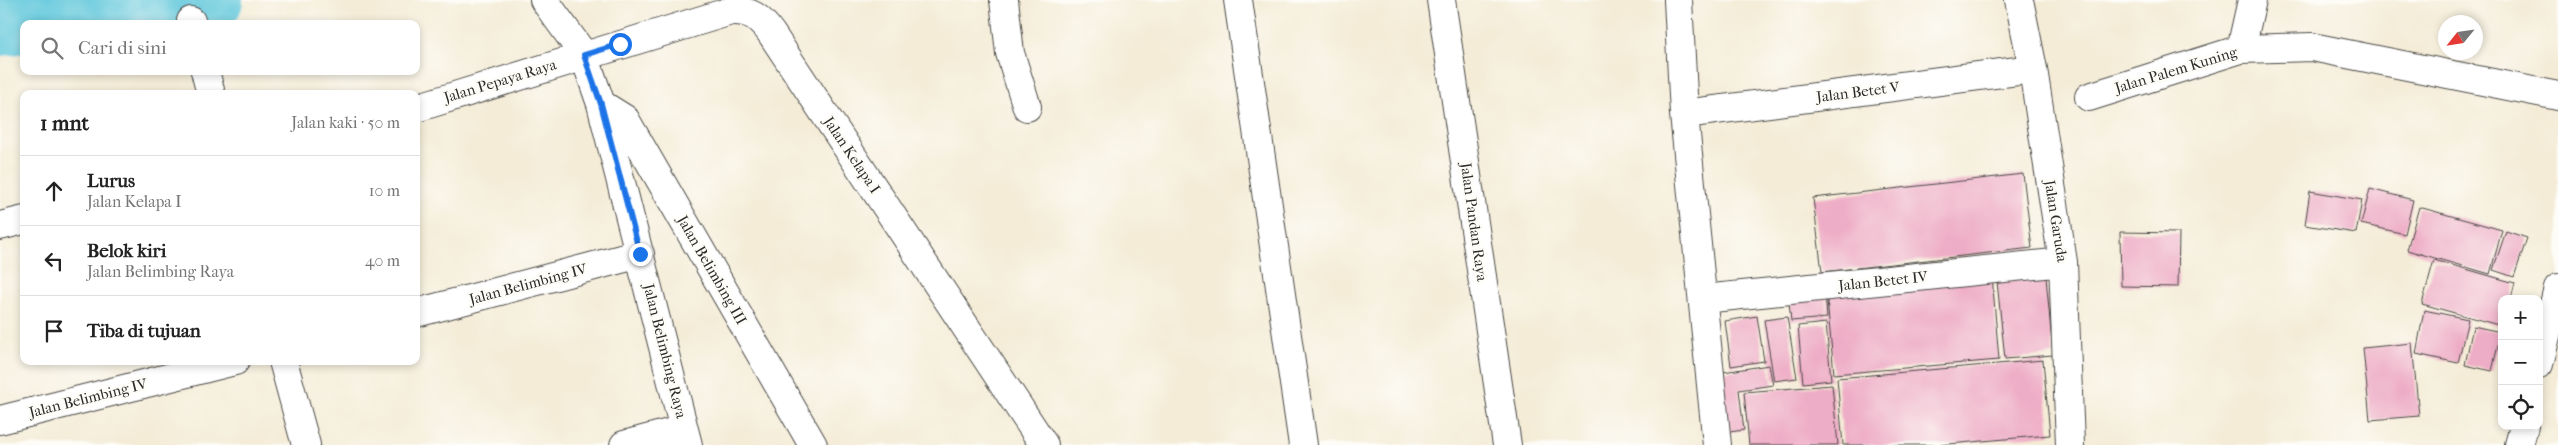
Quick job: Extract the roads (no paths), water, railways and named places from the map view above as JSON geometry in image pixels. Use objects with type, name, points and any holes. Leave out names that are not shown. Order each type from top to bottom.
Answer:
[{"type":"street","name":"Jalan Belimbing Raya","points":[[544,0],[584,55],[601,104],[686,437]]},
{"type":"street","points":[[1004,0],[1010,53],[1027,107]]},
{"type":"street","points":[[1238,0],[1304,445]]},
{"type":"street","name":"Jalan Pandan Raya","points":[[1441,0],[1507,445]]},
{"type":"street","points":[[1678,0],[1684,114],[1717,445]]},
{"type":"street","name":"Jalan Garuda","points":[[2019,0],[2033,69],[2063,262],[2070,445]]},
{"type":"street","points":[[2241,49],[2252,0]]},
{"type":"street","name":"Jalan Kelapa I","points":[[584,55],[731,11],[743,10],[754,14],[763,22],[1044,445]]},
{"type":"street","name":"Jalan Palem Kuning","points":[[2090,98],[2241,49],[2312,47],[2558,96]]},
{"type":"street","name":"Jalan Pepaya Raya","points":[[420,107],[584,55]]},
{"type":"street","name":"Jalan Betet V","points":[[1684,114],[2033,69]]},
{"type":"street","points":[[206,75],[210,90]]},
{"type":"street","name":"Jalan Belimbing III","points":[[601,104],[624,118],[812,445]]},
{"type":"street","points":[[0,226],[20,221]]},
{"type":"street","name":"Jalan Belimbing IV","points":[[420,313],[640,254]]},
{"type":"street","name":"Jalan Betet IV","points":[[1702,299],[2063,262]]},
{"type":"street","points":[[2543,348],[2558,288]]},
{"type":"street","name":"Jalan Belimbing IV","points":[[0,420],[219,365]]},
{"type":"street","points":[[284,365],[306,445]]},
{"type":"street","points":[[2519,445],[2523,430]]},
{"type":"street","points":[[624,445],[686,437]]},
{"type":"waterway","points":[[35,20],[211,0]]},
{"type":"waterway","points":[[0,24],[20,22]]}]
